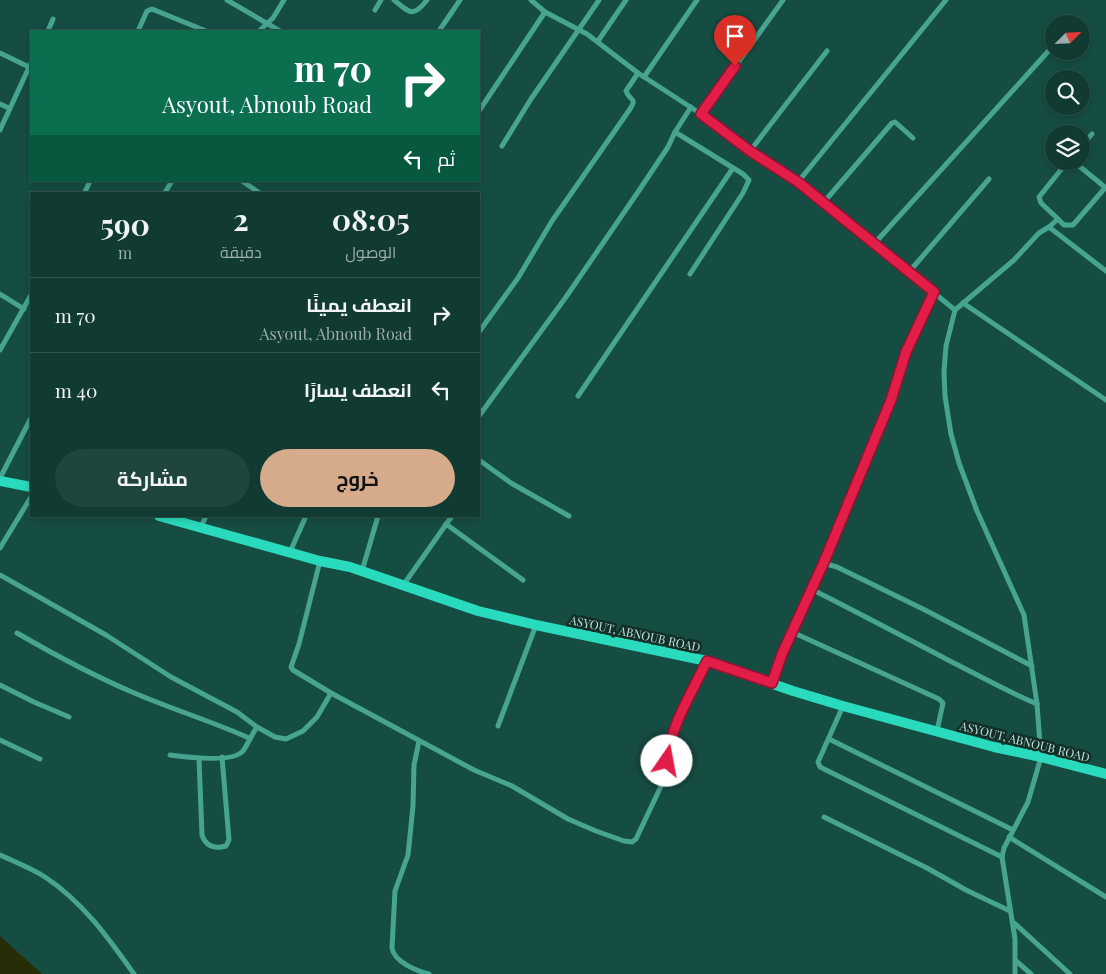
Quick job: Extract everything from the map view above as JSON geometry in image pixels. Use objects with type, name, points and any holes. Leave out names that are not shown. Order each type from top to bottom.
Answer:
[{"type":"street","points":[[227,0],[278,30]]},
{"type":"street","points":[[260,30],[284,0]]},
{"type":"street","points":[[375,10],[382,0]]},
{"type":"street","points":[[394,0],[408,12],[414,13],[427,0]]},
{"type":"street","points":[[440,30],[460,0]]},
{"type":"street","points":[[531,0],[545,12],[569,26],[578,28],[598,41],[638,73],[691,107],[750,151],[798,182],[955,310]]},
{"type":"street","points":[[502,146],[578,28],[599,0]]},
{"type":"street","points":[[598,41],[626,0]]},
{"type":"street","points":[[644,77],[697,0]]},
{"type":"street","points":[[701,114],[783,0]]},
{"type":"street","points":[[798,182],[946,0]]},
{"type":"street","points":[[138,30],[147,11],[152,9],[204,30]]},
{"type":"street","points":[[480,110],[545,12]]},
{"type":"street","points":[[48,30],[53,19]]},
{"type":"street","points":[[750,151],[827,51]]},
{"type":"street","points":[[0,53],[30,65],[0,130]]},
{"type":"street","points":[[874,244],[1045,55]]},
{"type":"street","points":[[480,331],[509,290],[545,232],[634,104],[626,91],[638,73]]},
{"type":"street","points":[[0,104],[9,108]]},
{"type":"street","points":[[480,415],[566,297],[668,147],[691,107]]},
{"type":"street","points":[[824,202],[892,122],[897,123],[913,138]]},
{"type":"street","points":[[675,132],[748,178],[748,183],[690,274]]},
{"type":"street","points":[[578,396],[733,168]]},
{"type":"street","points":[[1061,170],[1039,198],[1041,203],[1064,225],[1073,225],[1106,188],[1084,170]]},
{"type":"street","points":[[909,272],[990,179]]},
{"type":"street","points":[[243,182],[258,192]]},
{"type":"street","points":[[1014,974],[1016,961],[1012,921],[1002,857],[1009,837],[1028,802],[1041,757],[1038,704],[1024,615],[976,511],[959,464],[951,434],[945,396],[944,372],[946,346],[955,310],[1014,260],[1039,233],[1058,219]]},
{"type":"street","points":[[1049,227],[1106,271]]},
{"type":"street","points":[[772,683],[891,400],[906,352],[934,292]]},
{"type":"street","points":[[0,294],[24,309]]},
{"type":"street","points":[[0,350],[30,297]]},
{"type":"street","points":[[963,303],[1106,400]]},
{"type":"street","points":[[30,420],[0,479],[30,487]]},
{"type":"street","points":[[480,461],[511,483],[569,516]]},
{"type":"street","points":[[0,548],[30,499]]},
{"type":"street","name":"ASYOUT, ABNOUB ROAD","points":[[163,517],[404,584],[478,611],[707,661],[843,706],[1106,774]]},
{"type":"street","points":[[201,527],[206,517]]},
{"type":"street","points":[[289,552],[306,517]]},
{"type":"street","points":[[362,572],[378,517]]},
{"type":"street","points":[[404,584],[451,517]]},
{"type":"street","points":[[446,524],[523,580]]},
{"type":"street","points":[[320,561],[299,644],[291,667],[293,670],[331,693],[481,773],[512,786],[568,819],[596,831],[632,842],[640,835],[663,782],[667,752],[676,726],[707,661]]},
{"type":"street","points":[[824,562],[925,610],[1032,666]]},
{"type":"street","points":[[0,575],[106,635],[170,676],[237,712],[257,727],[281,739],[286,740],[303,731],[316,717],[331,693]]},
{"type":"street","points":[[811,589],[1013,694],[1038,704]]},
{"type":"street","points":[[498,726],[536,625]]},
{"type":"street","points":[[792,632],[939,699],[943,703],[938,732]]},
{"type":"street","points":[[17,633],[58,657],[117,685],[249,738]]},
{"type":"street","points":[[0,685],[69,717]]},
{"type":"street","points":[[843,706],[818,762],[820,767],[1002,857]]},
{"type":"street","points":[[170,755],[199,759],[239,754],[257,727]]},
{"type":"street","points":[[829,739],[1013,830]]},
{"type":"street","points":[[0,740],[40,759]]},
{"type":"street","points":[[419,740],[414,765],[413,806],[408,855],[395,891],[392,948],[393,953],[398,959],[429,974]]},
{"type":"street","points":[[199,759],[203,839],[210,846],[222,848],[226,846],[229,840],[222,757]]},
{"type":"street","points":[[824,817],[1010,911]]},
{"type":"street","points":[[1009,837],[1106,897]]},
{"type":"street","points":[[0,855],[34,870],[64,892],[88,914],[107,936],[134,974]]},
{"type":"street","points":[[1012,921],[1070,974]]},
{"type":"street","points":[[1016,961],[1031,974]]},
{"type":"shaded area","points":[[0,936],[42,974],[0,974]]},
{"type":"route","points":[[667,761],[667,752],[676,726],[707,661],[772,683],[800,611],[824,562],[891,400],[906,352],[934,292],[798,182],[750,151],[701,114],[735,66]]}]
